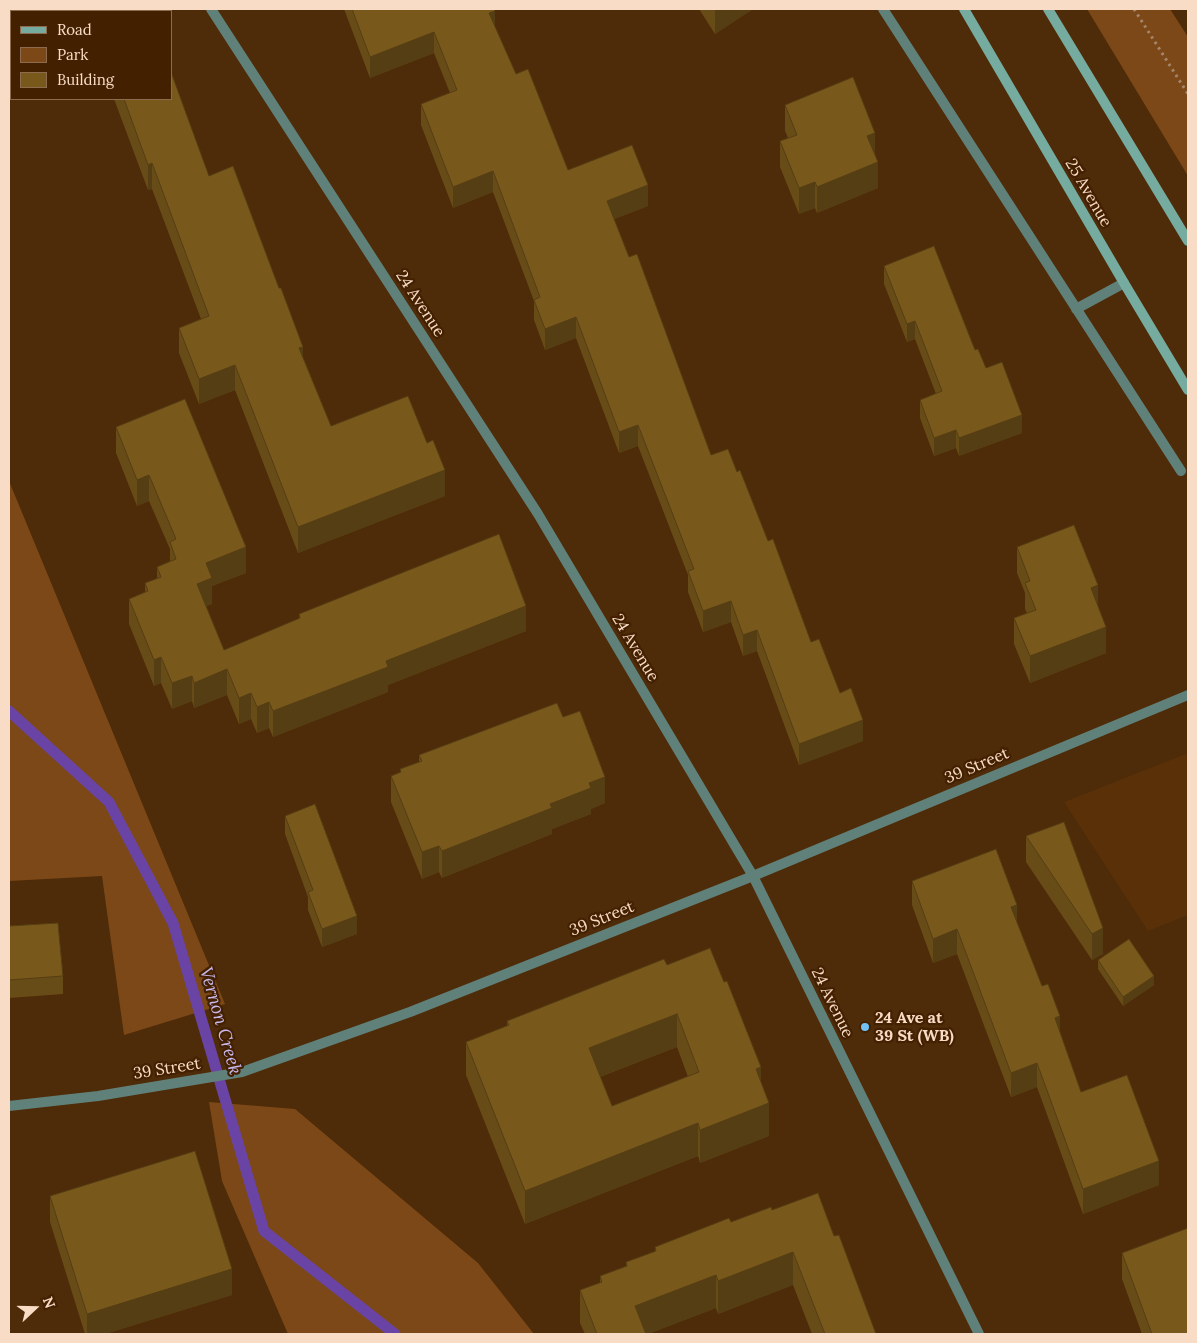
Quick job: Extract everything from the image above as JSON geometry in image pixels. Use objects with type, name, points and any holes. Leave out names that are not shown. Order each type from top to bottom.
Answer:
[{"type":"main road","name":"25 Avenue","points":[[964,9],[1188,390]]},
{"type":"main road","points":[[1048,9],[1188,241]]},
{"type":"street","name":"24 Avenue","points":[[211,9],[538,514],[753,876],[979,1334]]},
{"type":"street","points":[[883,9],[1181,471]]},
{"type":"street","points":[[1076,309],[1124,283]]},
{"type":"street","name":"39 Street","points":[[9,1106],[98,1096],[242,1072],[410,1012],[753,876],[1188,695]]},
{"type":"path","points":[[1134,9],[1188,94]]},
{"type":"shaded area","points":[[1188,753],[1188,915],[1148,931],[1064,802]]},
{"type":"green space","points":[[1087,9],[1170,9],[1188,37],[1188,176]]},
{"type":"green space","points":[[9,481],[225,1004],[124,1035],[102,876],[9,881]]},
{"type":"green space","points":[[209,1102],[295,1109],[478,1263],[534,1334],[288,1334],[222,1181]]},
{"type":"building","points":[[9,9],[126,10],[10,10],[10,16]]},
{"type":"building","points":[[352,9],[494,9],[495,11],[489,13],[516,74],[528,69],[568,170],[632,145],[648,185],[607,201],[629,257],[637,254],[711,455],[728,449],[737,472],[740,470],[768,541],[773,539],[811,642],[819,639],[840,693],[851,688],[863,720],[799,744],[757,630],[743,635],[731,601],[703,611],[688,571],[694,569],[638,425],[619,432],[576,317],[545,329],[534,300],[540,297],[493,171],[453,187],[421,104],[457,90],[434,32],[370,57]]},
{"type":"building","points":[[172,75],[209,176],[233,166],[303,347],[299,348],[331,426],[408,396],[427,443],[433,440],[445,470],[298,527],[235,365],[199,379],[179,328],[209,316],[152,163],[148,165],[124,100],[172,100]]},
{"type":"building","points":[[853,77],[875,133],[867,136],[878,162],[817,187],[815,182],[799,188],[780,141],[797,135],[785,105]]},
{"type":"building","points":[[934,246],[975,350],[978,349],[986,368],[1002,362],[1022,415],[959,438],[956,430],[934,438],[920,400],[942,391],[915,321],[907,324],[884,266]]},
{"type":"building","points":[[185,399],[246,547],[206,563],[212,578],[197,584],[224,650],[300,618],[299,614],[499,534],[526,606],[386,661],[388,667],[273,711],[269,702],[257,707],[251,693],[239,698],[227,669],[194,683],[192,676],[172,683],[161,657],[154,660],[129,599],[148,591],[145,583],[161,577],[157,567],[176,559],[170,542],[176,539],[149,475],[137,480],[116,427]]},
{"type":"building","points":[[1074,525],[1098,585],[1091,588],[1106,627],[1030,656],[1014,618],[1036,610],[1025,583],[1030,581],[1017,547]]},
{"type":"building","points":[[557,703],[563,717],[580,711],[605,777],[589,783],[591,788],[550,804],[552,808],[442,851],[439,846],[422,852],[391,776],[401,772],[400,769],[422,761],[419,755]]},
{"type":"building","points":[[315,804],[357,916],[322,929],[308,892],[313,890],[285,816]]},
{"type":"building","points":[[1064,822],[1103,928],[1092,934],[1026,836]]},
{"type":"building","points":[[996,849],[1017,905],[1011,907],[1042,986],[1048,984],[1060,1016],[1055,1018],[1081,1092],[1127,1075],[1159,1161],[1083,1189],[1037,1063],[1011,1073],[957,929],[933,939],[912,881]]},
{"type":"building","points":[[58,923],[63,976],[9,980],[9,926]]},
{"type":"building","points":[[1129,939],[1154,976],[1123,997],[1098,960]]},
{"type":"building","points":[[710,948],[724,982],[727,981],[761,1067],[756,1069],[769,1103],[700,1130],[698,1123],[525,1191],[466,1042],[509,1025],[507,1021],[664,959],[667,965]],"holes":[[[677,1014],[699,1072],[612,1106],[589,1048]]]},
{"type":"building","points":[[195,1151],[232,1269],[87,1314],[50,1196]]},
{"type":"building","points":[[818,1193],[834,1236],[839,1235],[876,1334],[825,1334],[793,1252],[718,1281],[716,1275],[635,1306],[646,1334],[597,1334],[580,1290],[602,1282],[600,1276],[627,1266],[626,1262],[656,1251],[655,1247],[729,1218],[731,1222],[771,1207],[772,1210]]},
{"type":"building","points":[[1188,1228],[1188,1334],[1152,1334],[1122,1253]]},
{"type":"waterway","name":"Vernon Creek","points":[[9,711],[109,802],[173,923],[264,1231],[395,1334]]},
{"type":"place","name":"24 Ave at 39 St (WB)","points":[[865,1027]]}]
